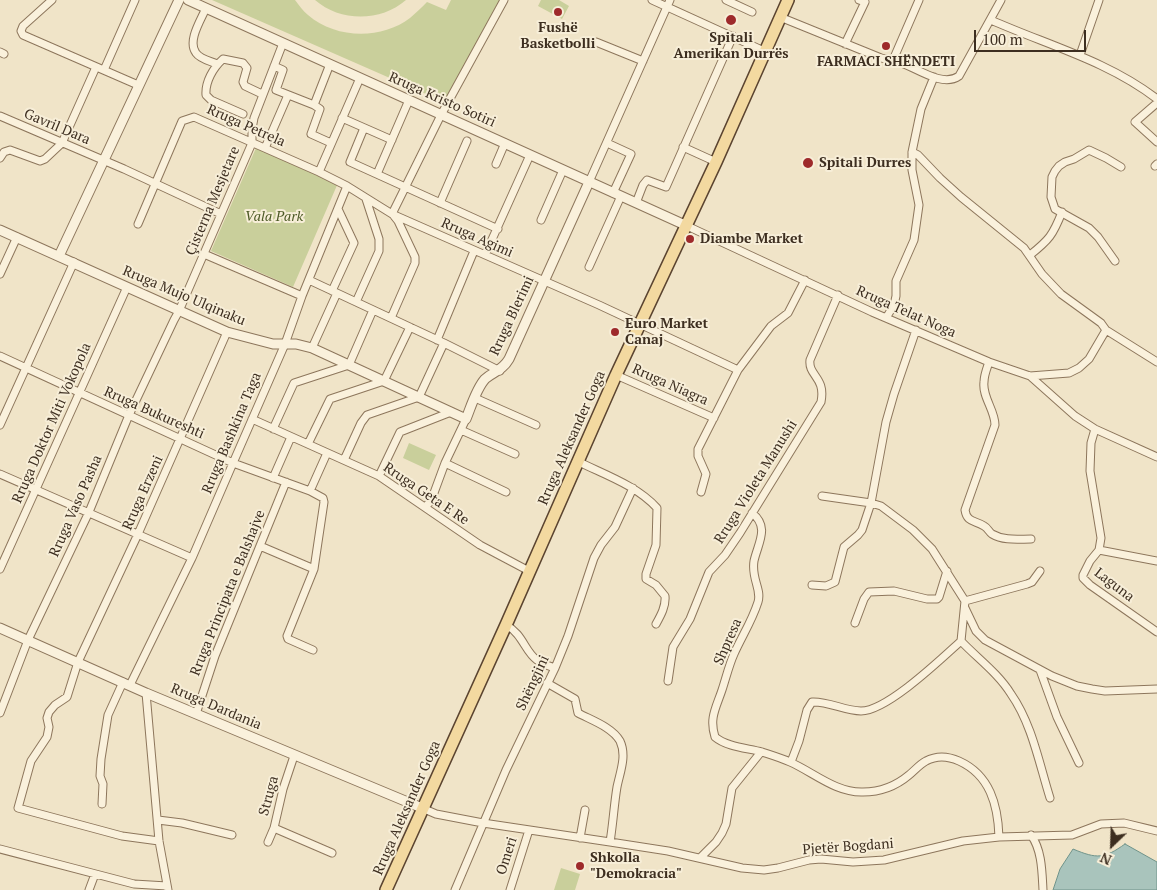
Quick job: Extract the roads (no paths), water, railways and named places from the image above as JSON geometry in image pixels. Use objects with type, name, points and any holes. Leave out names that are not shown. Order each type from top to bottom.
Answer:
[{"type":"main road","name":"Rruga Aleksander Goga","points":[[386,890],[506,625],[577,461],[685,225],[716,162],[788,0]]},
{"type":"street","points":[[52,0],[23,26],[21,33],[23,35],[138,85]]},
{"type":"street","points":[[104,70],[135,0]]},
{"type":"street","points":[[59,256],[179,0]]},
{"type":"street","name":"Rruga Kristo Sotiri","points":[[188,0],[685,225]]},
{"type":"street","points":[[391,318],[415,263],[415,257],[398,221],[392,214],[441,114],[504,0]]},
{"type":"street","points":[[652,0],[669,4],[764,51]]},
{"type":"street","points":[[726,0],[752,12]]},
{"type":"street","points":[[846,44],[865,2],[859,0]]},
{"type":"street","points":[[893,60],[919,0]]},
{"type":"street","points":[[780,17],[881,58],[893,60],[934,77],[954,80],[959,76],[1001,0]]},
{"type":"street","points":[[1080,55],[1099,0]]},
{"type":"street","points":[[589,182],[669,4]]},
{"type":"street","points":[[206,8],[192,43],[195,52],[200,57],[217,64]]},
{"type":"street","points":[[991,20],[1080,55],[1138,85],[1157,99]]},
{"type":"street","points":[[636,203],[647,180],[666,187],[733,36]]},
{"type":"street","points":[[592,42],[643,62]]},
{"type":"street","name":"Çisterna Mesjetare","points":[[180,311],[252,143],[252,130],[262,94],[283,43]]},
{"type":"street","points":[[243,114],[211,100],[206,95],[205,87],[217,64],[223,60],[243,62],[247,68],[244,78],[245,86],[262,94]]},
{"type":"street","points":[[314,105],[330,64]]},
{"type":"street","points":[[274,66],[283,70],[276,90],[320,109],[311,134],[331,143]]},
{"type":"street","points":[[0,158],[4,152],[10,150],[40,161],[45,159],[62,143],[96,67]]},
{"type":"street","points":[[886,318],[894,305],[896,281],[914,240],[919,205],[912,170],[912,152],[921,109],[934,77]]},
{"type":"street","points":[[319,172],[360,78]]},
{"type":"street","points":[[265,148],[288,95]]},
{"type":"street","points":[[377,174],[409,100]]},
{"type":"street","points":[[1157,104],[1135,122],[1157,142]]},
{"type":"street","name":"Gavril Dara","points":[[0,116],[104,160],[220,214]]},
{"type":"street","name":"Rruga Petrela","points":[[138,224],[182,121],[189,118],[194,117],[319,172]]},
{"type":"street","points":[[342,118],[392,140]]},
{"type":"street","points":[[364,128],[350,162],[498,229]]},
{"type":"street","points":[[440,203],[467,141]]},
{"type":"street","points":[[589,267],[631,154],[607,143]]},
{"type":"street","points":[[496,164],[505,144]]},
{"type":"street","points":[[683,148],[716,162]]},
{"type":"street","points":[[1115,261],[1089,228],[1055,209],[1051,197],[1052,177],[1059,166],[1089,150],[1121,167]]},
{"type":"street","points":[[912,152],[918,154],[940,178],[1024,248],[1042,274],[1061,294],[1101,323],[1106,330],[1157,362]]},
{"type":"street","points":[[485,256],[530,155]]},
{"type":"street","points":[[541,220],[563,170]]},
{"type":"street","name":"Rruga Agimi","points":[[319,172],[392,214],[599,305],[738,370]]},
{"type":"street","name":"Rruga Blerimi","points":[[425,507],[430,501],[445,463],[482,383],[500,371],[510,360],[589,182]]},
{"type":"street","name":"Rruga Bashkina Taga","points":[[102,804],[101,759],[110,707],[126,684],[192,558],[285,344],[346,186]]},
{"type":"street","points":[[356,302],[379,251],[379,239],[366,199]]},
{"type":"street","points":[[312,348],[354,243],[338,209]]},
{"type":"street","points":[[1030,255],[1049,239],[1062,212]]},
{"type":"street","name":"Rruga Telat Noga","points":[[685,225],[886,318],[990,362],[1030,376],[1062,374],[1079,368],[1089,359],[1106,330]]},
{"type":"street","name":"Rruga Mujo Ulqinaku","points":[[0,230],[228,332],[273,344],[296,344],[312,348],[466,419]]},
{"type":"street","points":[[0,274],[17,237]]},
{"type":"street","points":[[344,460],[366,415],[419,397],[474,251]]},
{"type":"street","points":[[204,254],[302,296]]},
{"type":"street","points":[[0,425],[74,262]]},
{"type":"street","points":[[309,280],[441,341],[500,371]]},
{"type":"street","points":[[701,492],[706,474],[698,456],[698,449],[738,370],[771,326],[788,313],[805,280]]},
{"type":"street","name":"Rruga Doktor Miti Vokopola","points":[[0,569],[126,288]]},
{"type":"street","name":"Rruga Violeta Manushi","points":[[668,681],[673,647],[690,620],[709,572],[725,555],[821,402],[823,389],[811,368],[810,360],[838,295]]},
{"type":"street","points":[[273,429],[294,383],[349,364],[373,310]]},
{"type":"street","name":"Rruga Vaso Pasha","points":[[0,713],[28,640],[88,512],[129,415],[180,311]]},
{"type":"street","points":[[308,444],[330,399],[384,381],[410,327]]},
{"type":"street","points":[[812,585],[826,586],[835,582],[844,547],[862,530],[871,503],[886,422],[916,330]]},
{"type":"street","name":"Rruga Erzeni","points":[[159,840],[122,836],[18,808],[31,761],[47,737],[49,727],[46,718],[54,705],[67,697],[78,662],[138,534],[228,332]]},
{"type":"street","name":"Rruga Bukureshti","points":[[0,356],[233,463],[321,496],[324,502],[314,569]]},
{"type":"street","points":[[990,362],[984,381],[984,389],[995,417],[995,425],[965,510],[966,516],[970,521],[986,527],[989,532],[1001,538],[1031,539]]},
{"type":"street","name":"Rruga Niagra","points":[[616,375],[714,418]]},
{"type":"street","points":[[1030,376],[1075,416],[1095,429],[1157,457]]},
{"type":"street","points":[[475,398],[536,425]]},
{"type":"street","points":[[379,476],[400,432],[451,412]]},
{"type":"street","name":"Rruga Geta E Re","points":[[252,419],[379,476],[480,545],[530,571]]},
{"type":"street","points":[[1095,429],[1091,443],[1090,471],[1101,538],[1099,550],[1157,561]]},
{"type":"street","points":[[461,430],[515,454]]},
{"type":"street","points":[[273,478],[291,437]]},
{"type":"street","points":[[310,491],[327,453]]},
{"type":"street","points":[[577,461],[633,488],[657,508],[656,545],[646,574],[646,579],[656,585],[665,596],[664,607],[656,624]]},
{"type":"street","points":[[445,463],[506,492]]},
{"type":"street","points":[[0,474],[192,558]]},
{"type":"street","name":"Rruga Principata e Balshajve","points":[[196,714],[215,656],[286,482]]},
{"type":"street","name":"Shëngjini","points":[[454,890],[555,668],[568,636],[594,558],[615,527],[633,488]]},
{"type":"street","points":[[822,496],[881,506],[913,530],[932,549],[947,571],[965,604],[976,631],[985,640],[1040,670],[1077,686],[1105,691],[1157,689]]},
{"type":"street","name":"Shpresa","points":[[752,513],[760,519],[762,529],[753,574],[759,592],[759,600],[748,628],[733,657],[712,718],[713,732],[719,740],[761,752]]},
{"type":"street","points":[[260,546],[314,569],[286,636],[288,639],[313,650]]},
{"type":"street","name":"Laguna","points":[[1099,550],[1090,561],[1083,578],[1090,585],[1157,632]]},
{"type":"street","points":[[855,623],[864,599],[870,592],[894,591],[927,599],[937,599],[947,571]]},
{"type":"street","points":[[965,604],[1032,582],[1040,571]]},
{"type":"street","points":[[791,762],[807,710],[812,702],[861,711],[874,709],[931,669],[961,641],[965,604]]},
{"type":"street","points":[[506,625],[513,629],[535,660],[555,668]]},
{"type":"street","name":"Rruga Dardania","points":[[0,628],[146,693],[422,808]]},
{"type":"street","points":[[961,641],[998,677],[1012,694],[1033,741],[1050,798]]},
{"type":"street","points":[[1040,670],[1057,718],[1080,763]]},
{"type":"street","points":[[547,683],[575,699],[578,713],[608,729],[619,740],[623,751],[623,764],[617,786],[610,842]]},
{"type":"street","points":[[0,849],[134,884],[168,888],[159,840],[146,693]]},
{"type":"street","points":[[700,858],[722,833],[726,824],[732,788],[761,752],[791,762],[822,781],[861,792],[879,791],[901,782],[926,761],[941,756],[952,758],[976,771],[986,783],[997,813],[1000,837]]},
{"type":"street","name":"Struga","points":[[268,842],[274,828],[283,789],[294,756]]},
{"type":"street","name":"Pjetër Bogdani","points":[[422,808],[436,814],[483,823],[610,842],[700,858],[742,868],[764,870],[809,860],[821,859],[853,862],[884,860],[962,841],[1031,835],[1072,835],[1101,824],[1124,824],[1157,831]]},
{"type":"street","points":[[580,838],[585,810]]},
{"type":"street","points":[[158,820],[182,823],[232,836]]},
{"type":"street","points":[[274,828],[332,853]]},
{"type":"street","name":"Omeri","points":[[510,890],[529,830]]},
{"type":"street","points":[[1031,835],[1037,843],[1040,855],[1043,890]]},
{"type":"street","points":[[89,890],[94,874]]},
{"type":"water","points":[[1125,844],[1157,862],[1157,890],[1053,890],[1060,869],[1073,849],[1088,855],[1100,856],[1111,853]]},
{"type":"place","name":"Fushë Basketbolli","points":[[558,12]]},
{"type":"place","name":"Spitali Amerikan Durrës","points":[[731,20]]},
{"type":"place","name":"FARMACI SHËNDETI","points":[[886,46]]},
{"type":"place","name":"Spitali Durres","points":[[808,163]]},
{"type":"place","name":"Diambe Market","points":[[690,239]]},
{"type":"place","name":"Euro Market Canaj","points":[[615,332]]},
{"type":"place","name":"Shkolla \"Demokracia\"","points":[[580,866]]},
{"type":"park label","name":"Vala Park","points":[[274,217]]}]
